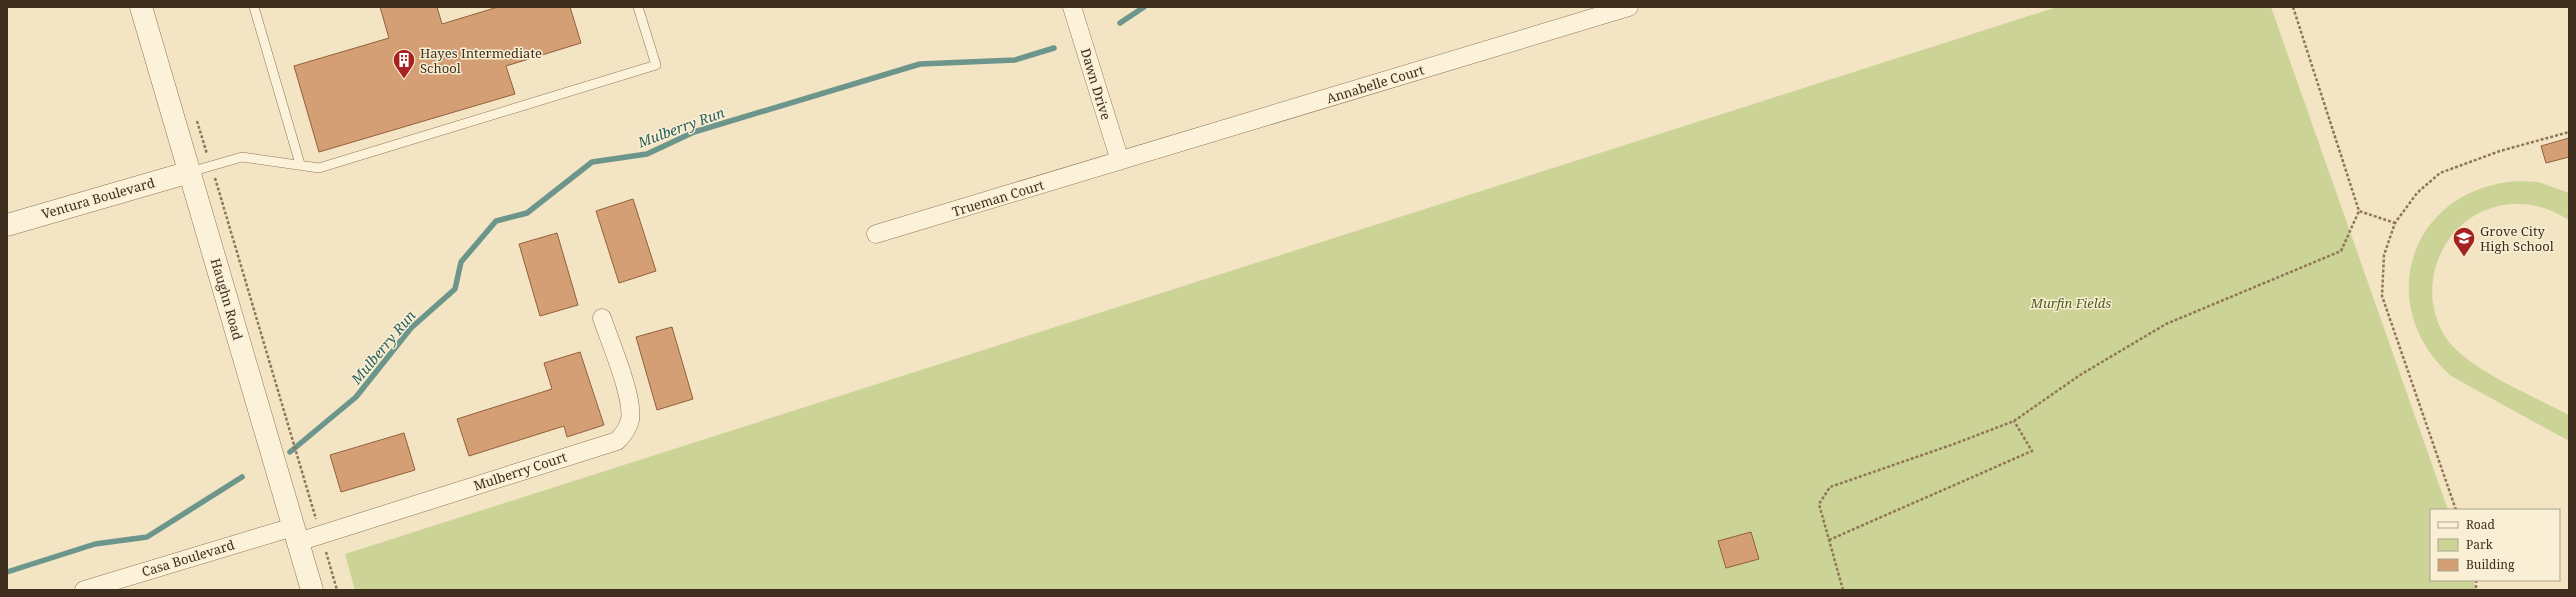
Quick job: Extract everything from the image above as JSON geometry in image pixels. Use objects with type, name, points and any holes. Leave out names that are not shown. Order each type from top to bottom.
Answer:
[{"type":"street","name":"Haughn Road","points":[[141,7],[312,590]]},
{"type":"street","name":"Dawn Drive","points":[[1072,7],[1120,161]]},
{"type":"street","name":"Annabelle Court","points":[[1120,161],[1629,7]]},
{"type":"street","name":"Trueman Court","points":[[876,234],[1120,161]]},
{"type":"street","name":"Ventura Boulevard","points":[[7,225],[190,172]]},
{"type":"street","name":"Mulberry Court","points":[[295,534],[617,441],[626,432],[630,420],[629,402],[602,318]]},
{"type":"street","name":"Casa Boulevard","points":[[84,590],[295,534]]},
{"type":"lane","points":[[254,7],[300,164]]},
{"type":"lane","points":[[190,172],[242,157],[300,164],[319,168],[656,65],[638,7]]},
{"type":"path","points":[[1843,590],[1819,504],[1830,487],[1954,444],[2014,420],[2080,375],[2166,324],[2341,251],[2359,211],[2293,7]]},
{"type":"path","points":[[197,120],[297,454]]},
{"type":"path","points":[[2456,509],[2382,296],[2384,255],[2395,223],[2417,193],[2440,173],[2500,151],[2569,132]]},
{"type":"path","points":[[2359,211],[2395,223]]},
{"type":"path","points":[[1829,540],[2032,450],[2014,420]]},
{"type":"green space","name":"Murfin Fields","points":[[2057,7],[2271,7],[2448,509],[2430,509],[2430,581],[2473,581],[2476,590],[355,590],[345,554]]},
{"type":"green space","points":[[2520,181],[2538,182],[2569,193],[2569,220],[2546,209],[2527,204],[2495,207],[2474,216],[2457,230],[2443,248],[2435,270],[2432,293],[2436,316],[2446,338],[2469,361],[2521,391],[2569,415],[2569,441],[2451,376],[2426,347],[2412,315],[2409,284],[2415,253],[2429,226],[2452,203],[2483,188]]},
{"type":"building","name":"Hayes Intermediate School","points":[[380,7],[437,7],[442,24],[498,7],[570,7],[581,43],[506,66],[515,94],[319,152],[294,66],[389,38]]},
{"type":"building","points":[[2569,138],[2569,157],[2546,163],[2541,146]]},
{"type":"building","points":[[633,199],[656,271],[619,283],[596,211]]},
{"type":"building","points":[[557,233],[578,305],[540,316],[519,244]]},
{"type":"building","points":[[672,327],[693,399],[657,410],[636,337]]},
{"type":"building","points":[[580,352],[604,425],[567,437],[564,426],[469,456],[457,419],[552,389],[544,363]]},
{"type":"building","points":[[404,433],[415,470],[341,492],[330,455]]},
{"type":"building","points":[[1751,532],[1759,559],[1726,568],[1718,541]]},
{"type":"waterway","name":"Mulberry Run","points":[[1120,23],[1144,7]]},
{"type":"waterway","name":"Mulberry Run","points":[[290,452],[356,397],[411,328],[455,289],[461,262],[496,221],[527,213],[592,162],[647,154],[694,132],[920,64],[1015,60],[1054,48]]},
{"type":"waterway","name":"Mulberry Run","points":[[7,572],[95,544],[147,537],[242,477]]},
{"type":"place","name":"Hayes Intermediate School","points":[[404,80]]},
{"type":"place","name":"Grove City High School","points":[[2464,258]]}]
